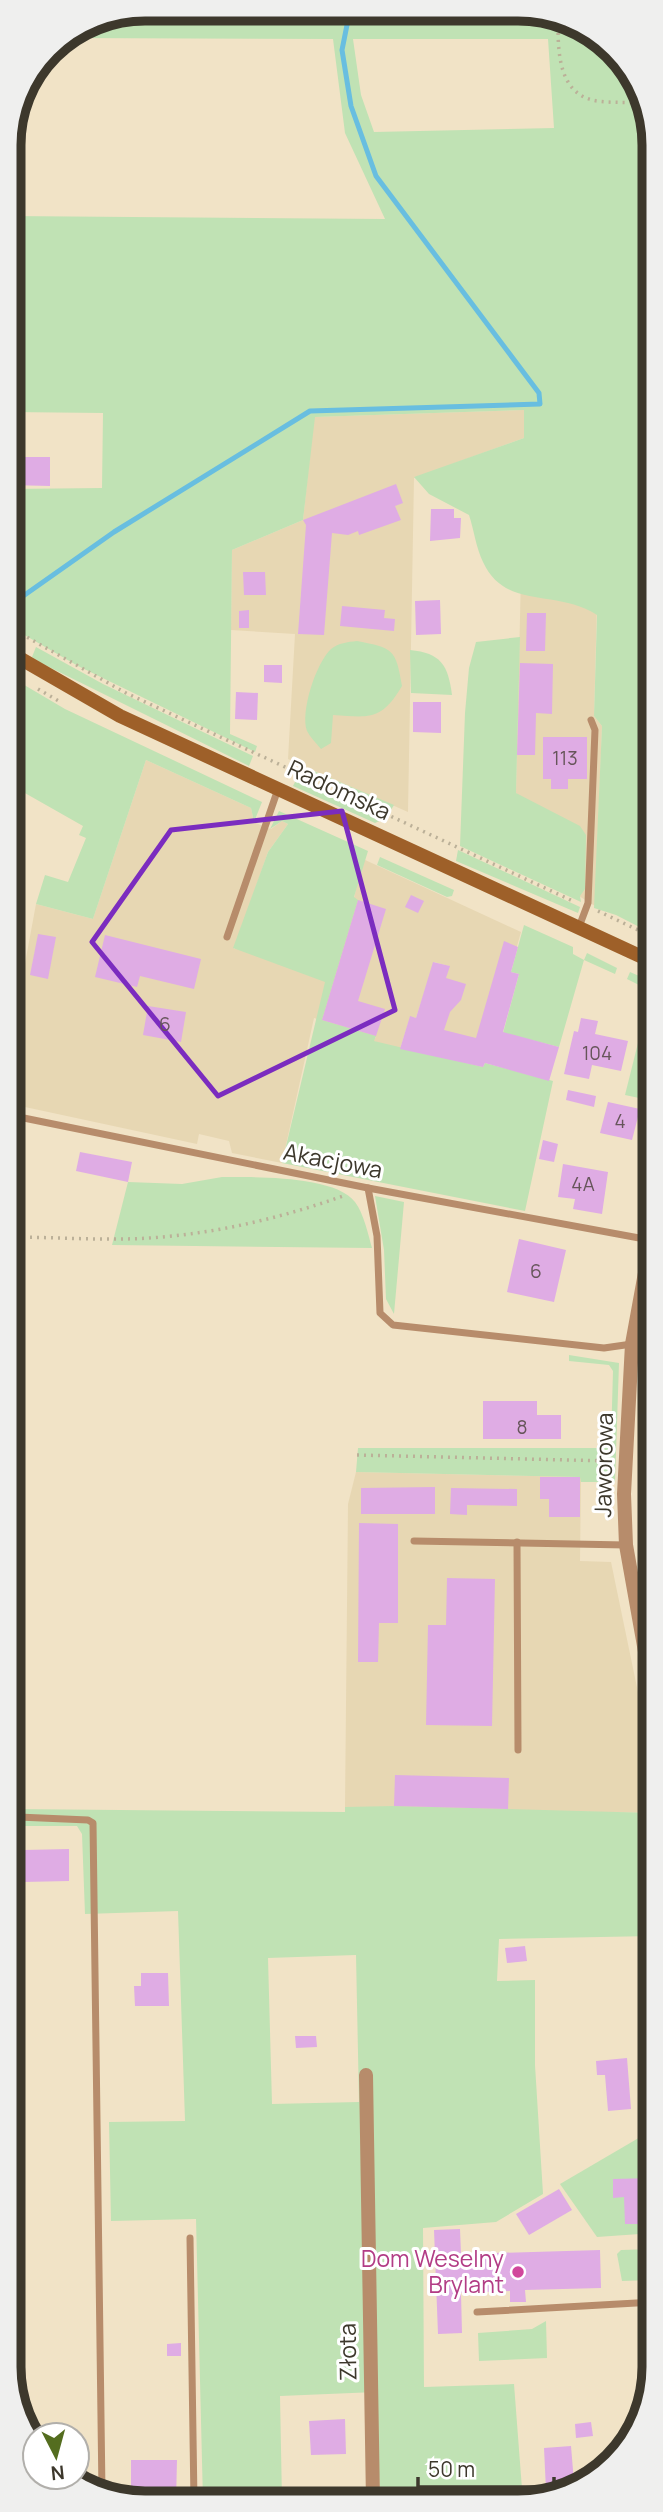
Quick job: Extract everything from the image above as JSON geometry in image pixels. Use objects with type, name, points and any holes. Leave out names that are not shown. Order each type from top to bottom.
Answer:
[{"type":"main road","name":"Radomska","points":[[21,659],[120,716],[642,957]]},
{"type":"street","name":"Jaworowa","points":[[642,1289],[632,1344],[625,1461],[626,1545],[642,1635]]},
{"type":"street","name":"Złota","points":[[366,2075],[373,2491]]},
{"type":"lane","points":[[579,928],[587,908],[595,730],[591,720]]},
{"type":"lane","points":[[227,937],[279,788]]},
{"type":"lane","name":"Akacjowa","points":[[21,1117],[368,1188],[642,1232]]},
{"type":"lane","points":[[368,1188],[377,1236],[380,1312],[393,1325],[604,1348],[632,1344],[642,1351]]},
{"type":"lane","points":[[414,1541],[626,1545]]},
{"type":"lane","points":[[517,1542],[518,1749]]},
{"type":"lane","points":[[21,1817],[88,1820],[93,1824],[102,2483]]},
{"type":"lane","points":[[190,2238],[194,2491]]},
{"type":"lane","points":[[477,2312],[642,2303]]},
{"type":"path","points":[[558,28],[561,72],[576,89],[594,101],[635,103]]},
{"type":"path","points":[[21,634],[126,693],[642,931]]},
{"type":"path","points":[[21,1237],[146,1238],[190,1234],[304,1210],[368,1188]]},
{"type":"path","points":[[357,1455],[625,1461]]},
{"type":"highlighted area","points":[[342,811],[395,1010],[218,1096],[92,942],[171,830]]},
{"type":"shaded area","points":[[524,410],[524,438],[414,478],[408,812],[288,759],[295,634],[231,630],[232,550],[303,520],[314,417]]},
{"type":"shaded area","points":[[523,487],[600,489],[594,716],[602,726],[595,906],[579,896],[516,793]]},
{"type":"shaded area","points":[[146,760],[251,808],[254,822],[265,827],[271,829],[282,821],[288,824],[268,852],[234,949],[354,898],[363,859],[521,932],[483,1067],[424,1055],[449,966],[434,962],[416,1018],[410,1017],[400,1049],[373,1041],[376,1037],[314,1018],[282,1163],[232,1153],[229,1141],[199,1134],[197,1144],[21,1106],[21,985],[36,904],[93,919]]},
{"type":"shaded area","points":[[356,1472],[581,1477],[580,1561],[611,1562],[642,1712],[642,1813],[345,1807],[348,1504]]},
{"type":"green space","points":[[137,21],[534,22],[565,30],[593,47],[611,63],[633,98],[642,145],[642,928],[616,915],[594,908],[602,726],[594,716],[597,615],[565,602],[533,597],[505,587],[493,577],[483,562],[469,515],[429,494],[414,477],[524,438],[524,410],[315,417],[303,520],[232,550],[230,734],[257,746],[255,752],[78,666],[21,633],[21,489],[102,488],[103,413],[21,412],[21,216],[385,219],[345,133],[333,39],[83,38],[98,30]],"holes":[[[353,39],[548,39],[554,128],[374,132],[361,95]]]},
{"type":"green space","points":[[520,637],[516,793],[580,826],[586,835],[585,889],[580,896],[581,902],[460,846],[465,713],[469,668],[476,642]]},
{"type":"green space","points":[[357,641],[391,652],[398,664],[402,686],[387,706],[373,715],[333,715],[331,743],[321,749],[308,733],[305,723],[315,676],[331,649],[343,643]]},
{"type":"green space","points":[[36,647],[103,684],[253,756],[249,766],[41,663],[32,657]]},
{"type":"green space","points":[[410,650],[429,654],[441,662],[448,676],[452,695],[411,693]]},
{"type":"green space","points":[[21,683],[65,709],[262,802],[254,822],[251,808],[146,760],[93,919],[36,904],[45,875],[68,882],[86,838],[79,835],[83,826],[21,791]]},
{"type":"green space","points":[[302,766],[394,805],[389,813],[300,772]]},
{"type":"green space","points":[[298,776],[388,817],[375,823],[293,786]]},
{"type":"green space","points":[[279,811],[368,851],[354,897],[358,900],[322,1020],[376,1036],[374,1041],[483,1067],[485,1063],[553,1081],[525,1211],[282,1163],[325,982],[233,948],[268,852],[288,824],[282,821],[270,829]]},
{"type":"green space","points":[[458,850],[580,907],[578,913],[456,861]]},
{"type":"green space","points":[[380,857],[454,890],[452,896],[447,897],[377,865]]},
{"type":"green space","points":[[524,925],[573,947],[573,954],[584,960],[559,1047],[503,1033],[519,974],[511,972]]},
{"type":"green space","points":[[587,953],[617,968],[615,974],[584,960]]},
{"type":"green space","points":[[630,972],[642,977],[642,986],[627,979]]},
{"type":"green space","points":[[642,1027],[642,1099],[625,1095]]},
{"type":"green space","points":[[222,1177],[293,1179],[345,1193],[361,1212],[372,1248],[112,1245],[128,1182],[182,1184]]},
{"type":"green space","points":[[375,1196],[404,1202],[394,1314],[386,1299],[384,1250]]},
{"type":"green space","points":[[569,1355],[619,1363],[615,1482],[581,1482],[580,1477],[356,1472],[358,1448],[601,1448],[611,1440],[613,1371],[609,1365],[569,1361]]},
{"type":"green space","points":[[394,1806],[642,1813],[642,1936],[499,1939],[497,1981],[535,1980],[535,2065],[543,2194],[496,2222],[423,2228],[424,2387],[514,2384],[522,2491],[380,2491],[376,2392],[280,2396],[282,2491],[203,2491],[196,2219],[111,2221],[109,2122],[185,2121],[178,1911],[85,1914],[82,1834],[77,1826],[21,1826],[21,1809],[345,1812],[345,1807]],"holes":[[[356,1955],[359,2102],[272,2104],[268,1958]]]},
{"type":"green space","points":[[642,2136],[642,2234],[597,2237],[560,2184]]},
{"type":"green space","points":[[642,2249],[642,2280],[622,2281],[617,2254],[621,2250]]},
{"type":"green space","points":[[21,2277],[24,2391],[21,2367]]},
{"type":"green space","points":[[546,2321],[547,2358],[479,2361],[478,2333],[532,2329]]},
{"type":"building","points":[[22,457],[50,457],[50,486],[21,485]]},
{"type":"building","points":[[396,484],[403,503],[395,506],[401,520],[359,535],[358,531],[348,535],[332,533],[324,635],[298,634],[306,525],[303,520]]},
{"type":"building","points":[[431,509],[454,509],[454,518],[461,518],[460,538],[430,541]]},
{"type":"building","points":[[243,572],[265,572],[266,595],[244,595]]},
{"type":"building","points":[[440,600],[441,634],[416,635],[415,601]]},
{"type":"building","points":[[342,606],[385,610],[384,618],[395,619],[394,631],[340,626]]},
{"type":"building","points":[[249,610],[249,628],[239,628],[239,611]]},
{"type":"building","points":[[527,613],[546,613],[545,651],[526,651]]},
{"type":"building","points":[[520,663],[553,664],[552,714],[536,713],[535,755],[517,755]]},
{"type":"building","points":[[264,665],[282,665],[282,683],[264,682]]},
{"type":"building","points":[[236,692],[258,693],[257,720],[235,719]]},
{"type":"building","points":[[413,702],[441,702],[441,733],[413,732]]},
{"type":"building","points":[[543,737],[587,737],[587,779],[568,779],[568,789],[551,789],[551,779],[543,779]]},
{"type":"building","points":[[411,895],[424,901],[418,913],[405,907]]},
{"type":"building","points":[[358,900],[386,909],[358,1001],[385,1009],[376,1036],[322,1020]]},
{"type":"building","points":[[38,934],[56,937],[48,979],[30,975]]},
{"type":"building","points":[[105,935],[201,959],[194,989],[140,976],[137,987],[95,977]]},
{"type":"building","points":[[504,941],[518,947],[511,972],[519,974],[503,1032],[559,1047],[549,1081],[485,1063],[483,1067],[400,1049],[410,1016],[416,1018],[433,962],[450,966],[446,978],[466,984],[461,1000],[450,1012],[444,1030],[476,1038]]},
{"type":"building","points":[[148,1006],[186,1012],[181,1042],[143,1035]]},
{"type":"building","points":[[581,1018],[598,1021],[595,1034],[628,1041],[621,1071],[592,1065],[589,1079],[564,1074],[574,1031],[578,1032]]},
{"type":"building","points":[[568,1090],[596,1096],[594,1107],[566,1100]]},
{"type":"building","points":[[608,1102],[640,1109],[632,1140],[600,1133]]},
{"type":"building","points":[[543,1140],[558,1144],[554,1162],[539,1159]]},
{"type":"building","points":[[80,1152],[132,1162],[128,1182],[76,1171]]},
{"type":"building","points":[[563,1164],[608,1172],[602,1214],[573,1209],[575,1199],[558,1197]]},
{"type":"building","points":[[519,1239],[566,1250],[554,1302],[507,1292]]},
{"type":"building","points":[[483,1401],[537,1401],[537,1415],[561,1415],[561,1439],[483,1439]]},
{"type":"building","points":[[540,1477],[580,1477],[580,1517],[549,1517],[549,1499],[540,1499]]},
{"type":"building","points":[[435,1487],[435,1514],[361,1514],[361,1488]]},
{"type":"building","points":[[451,1488],[517,1489],[517,1506],[467,1505],[467,1515],[450,1514]]},
{"type":"building","points":[[359,1523],[398,1524],[398,1623],[379,1623],[378,1662],[358,1662]]},
{"type":"building","points":[[447,1578],[495,1579],[492,1726],[426,1725],[428,1625],[446,1625]]},
{"type":"building","points":[[395,1775],[509,1778],[508,1809],[394,1806]]},
{"type":"building","points":[[69,1849],[69,1881],[23,1882],[23,1850]]},
{"type":"building","points":[[525,1946],[527,1961],[507,1963],[505,1948]]},
{"type":"building","points":[[141,1973],[168,1973],[169,2006],[135,2006],[134,1986],[141,1986]]},
{"type":"building","points":[[295,2036],[316,2036],[317,2047],[296,2048]]},
{"type":"building","points":[[627,2058],[631,2109],[608,2111],[605,2075],[597,2075],[596,2061]]},
{"type":"building","points":[[642,2178],[642,2224],[625,2224],[624,2197],[613,2198],[613,2179]]},
{"type":"building","points":[[559,2189],[572,2210],[529,2235],[516,2214]]},
{"type":"building","name":"Dom Weselny Brylant","points":[[460,2229],[461,2254],[600,2250],[601,2288],[525,2290],[526,2302],[510,2302],[510,2291],[461,2293],[462,2333],[438,2334],[434,2230]]},
{"type":"building","points":[[181,2343],[181,2356],[167,2356],[167,2344]]},
{"type":"building","points":[[345,2419],[346,2454],[311,2455],[309,2421]]},
{"type":"building","points":[[591,2422],[593,2436],[576,2438],[575,2424]]},
{"type":"building","points":[[571,2446],[574,2478],[546,2488],[544,2448]]},
{"type":"building","points":[[131,2460],[177,2460],[176,2491],[131,2490]]},
{"type":"waterway","points":[[21,598],[114,532],[310,411],[540,404],[539,393],[376,176],[351,106],[342,50],[348,21]]},
{"type":"place","name":"Dom Weselny Brylant","points":[[518,2272]]}]
